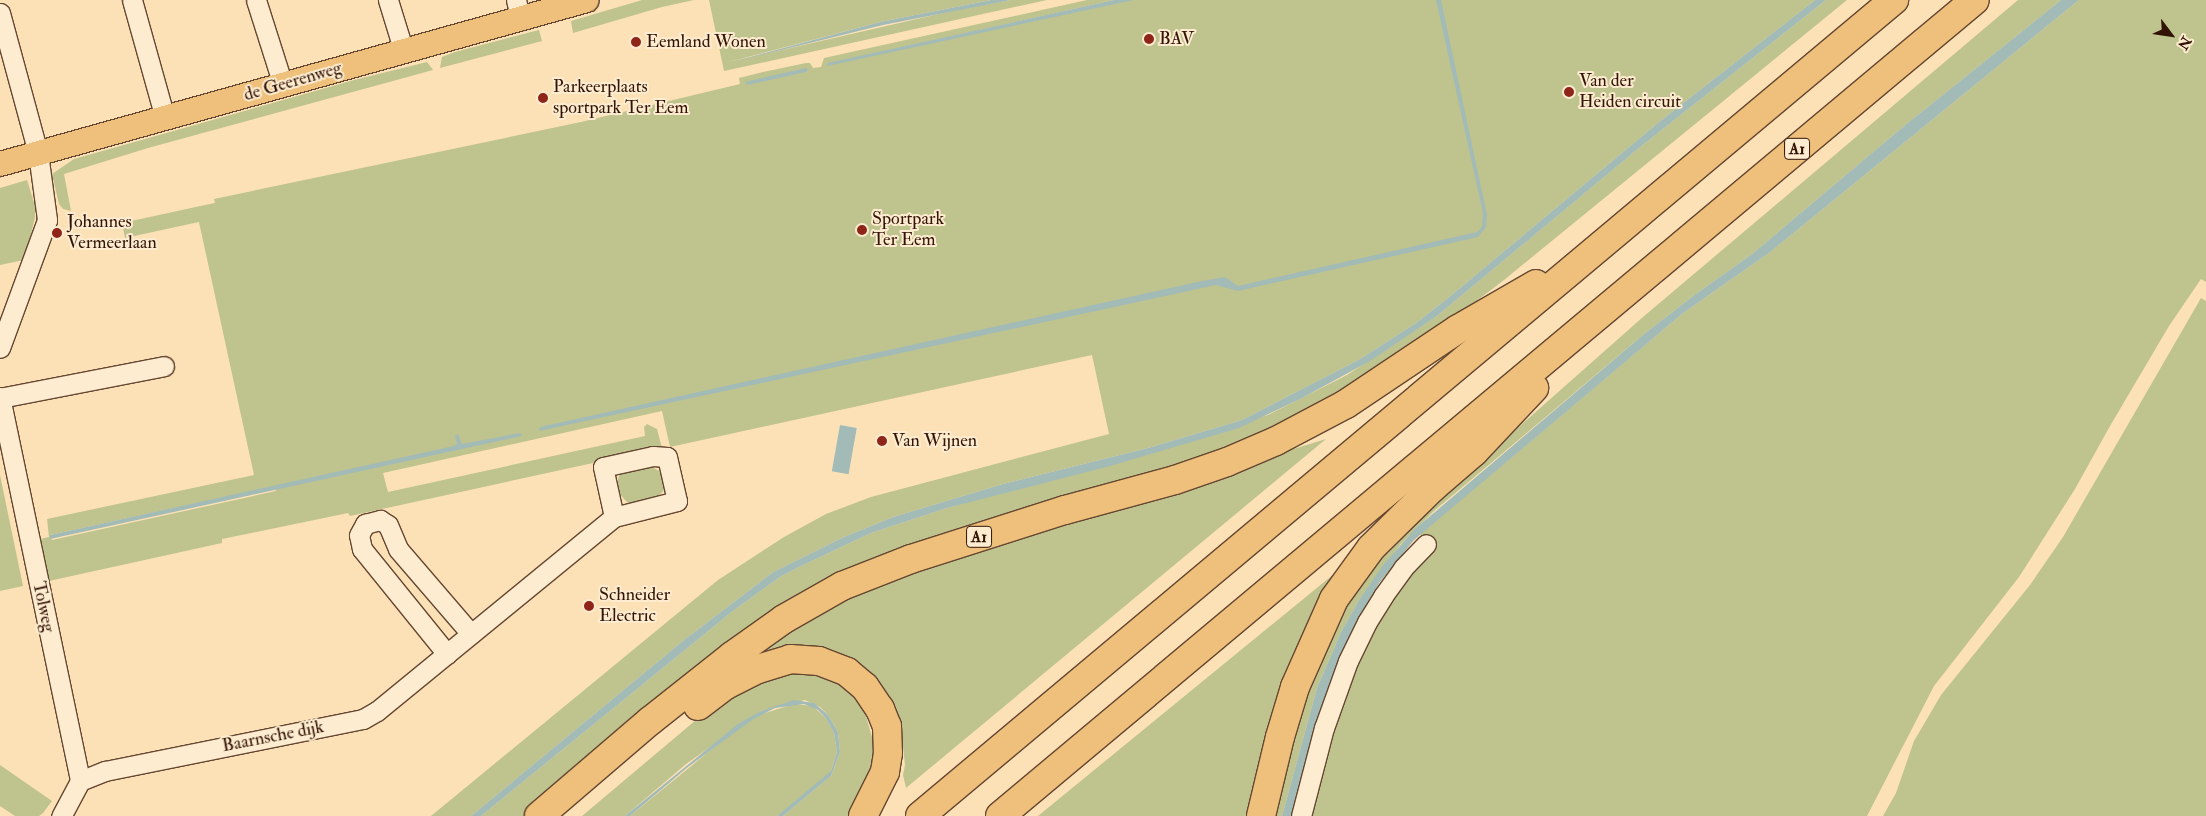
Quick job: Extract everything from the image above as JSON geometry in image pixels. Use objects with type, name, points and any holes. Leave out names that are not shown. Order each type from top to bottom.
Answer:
[{"type":"highway","name":"A1","points":[[920,816],[1894,0]]},
{"type":"highway","name":"A1","points":[[1000,816],[1975,0]]},
{"type":"highway","name":"A1","points":[[539,816],[650,721],[738,651],[784,619],[842,586],[910,558],[1065,510],[1175,480],[1228,462],[1276,441],[1346,404],[1458,329],[1602,245]]},
{"type":"highway","name":"A1","points":[[1261,816],[1280,737],[1295,687],[1334,600],[1371,548],[1432,488],[1474,452],[1618,298]]},
{"type":"highway","points":[[566,816],[684,716],[726,685],[758,669],[790,659],[819,661],[847,672],[865,687],[880,709],[887,726],[888,752],[885,772],[863,816]]},
{"type":"main road","name":"de Geerenweg","points":[[0,164],[404,52],[518,10],[587,0]]},
{"type":"street","points":[[132,0],[165,118]]},
{"type":"street","points":[[256,0],[282,85]]},
{"type":"street","points":[[388,0],[404,52]]},
{"type":"street","points":[[0,13],[38,153],[47,220],[0,348]]},
{"type":"street","name":"Tolweg","points":[[80,781],[0,397],[164,366]]},
{"type":"street","name":"Baarnsche dijk","points":[[80,781],[105,771],[363,719],[377,711],[614,517]]},
{"type":"street","points":[[447,654],[362,550],[359,536],[365,524],[380,520],[388,526],[398,550],[471,634]]},
{"type":"street","points":[[1301,816],[1324,728],[1348,661],[1367,622],[1383,596],[1403,568],[1426,544]]},
{"type":"street","points":[[59,814],[80,781]]},
{"type":"green space","points":[[642,0],[694,0],[662,7],[573,33],[571,21]]},
{"type":"green space","points":[[709,0],[991,0],[880,22],[729,62],[956,10],[1011,0],[1047,0],[724,71]]},
{"type":"green space","name":"Sportpark Ter Eem","points":[[1087,0],[1114,0],[827,64],[1124,0],[1815,0],[1659,122],[1448,298],[1416,323],[1360,359],[1242,420],[1148,448],[1003,484],[893,517],[844,537],[773,572],[684,640],[471,816],[431,816],[718,580],[784,537],[826,514],[871,497],[1109,434],[1092,355],[670,447],[662,411],[383,473],[388,492],[645,436],[644,427],[647,424],[657,429],[662,448],[350,516],[348,513],[222,539],[222,543],[49,581],[40,539],[49,537],[47,519],[254,475],[199,222],[125,238],[122,223],[215,203],[214,199],[581,122],[740,84],[739,78],[763,72],[806,63],[810,63],[813,68],[821,67],[824,58]],"holes":[[[275,486],[276,491],[52,540],[50,535]]]},
{"type":"green space","points":[[1826,0],[1847,0],[1504,280],[1441,328],[1339,398],[1214,456],[942,537],[668,695],[524,816],[481,816],[733,611],[780,577],[797,568],[871,533],[947,508],[1268,415],[1347,375],[1437,316],[1639,148]]},
{"type":"green space","points":[[2018,0],[2061,0],[1904,126],[1752,254],[1644,334],[1434,511],[1400,545],[1359,600],[1342,630],[1317,688],[1282,816],[1270,816],[1314,668],[1352,594],[1390,546],[1471,469],[1643,317]]},
{"type":"green space","points":[[2079,0],[2206,0],[2206,282],[2201,279],[2169,326],[2075,489],[2019,577],[1934,686],[1867,816],[1308,816],[1322,758],[1364,637],[1429,544],[1420,534],[1682,314],[1769,253]]},
{"type":"green space","points":[[539,30],[542,41],[440,68],[442,57],[455,52]]},
{"type":"green space","points":[[427,62],[433,70],[148,148],[64,174],[71,211],[63,209],[59,204],[52,174],[74,159],[354,80]]},
{"type":"green space","points":[[27,180],[35,206],[35,217],[27,251],[24,260],[0,265],[0,188]]},
{"type":"green space","points":[[2201,298],[2206,301],[2206,816],[1883,816],[1896,793],[1914,741],[1941,695],[2030,585],[2063,537]]},
{"type":"green space","points":[[1326,439],[906,788],[903,775],[905,765],[901,727],[895,709],[885,692],[807,648],[662,722],[815,607],[1060,521]]},
{"type":"green space","points":[[649,465],[662,473],[664,490],[657,498],[631,504],[627,502],[617,491],[616,486],[619,476],[623,470]]},
{"type":"green space","points":[[0,475],[23,586],[0,591]]},
{"type":"green space","points":[[1351,560],[1255,816],[1038,816]]},
{"type":"green space","points":[[787,672],[808,672],[833,679],[863,706],[874,744],[872,763],[865,788],[848,816],[783,816],[831,776],[840,752],[838,732],[828,715],[820,707],[805,700],[761,711],[686,764],[625,816],[582,816],[715,704],[734,692]]},
{"type":"green space","points":[[794,704],[812,706],[825,717],[834,733],[837,752],[831,771],[823,780],[777,816],[630,816],[739,727],[762,714]]},
{"type":"green space","points":[[0,765],[52,801],[43,813],[39,816],[15,816],[0,806]]},
{"type":"water","points":[[991,0],[1011,0],[883,25],[728,63],[880,22]]},
{"type":"water","points":[[1114,0],[1134,0],[827,66],[828,63]]},
{"type":"water","points":[[1436,0],[1441,0],[1487,215],[1486,227],[1478,237],[1238,291],[1216,285],[539,431],[540,427],[1202,281],[1225,277],[1238,286],[1477,232],[1482,227],[1483,213]]},
{"type":"water","points":[[1815,0],[1826,0],[1639,148],[1437,316],[1370,361],[1302,398],[1239,428],[1110,466],[947,508],[871,533],[797,568],[780,577],[733,611],[481,816],[471,816],[684,640],[773,572],[844,537],[893,517],[1003,484],[1148,448],[1242,420],[1360,359],[1416,323],[1448,298],[1659,122]]},
{"type":"water","points":[[2061,0],[2079,0],[1769,253],[1682,314],[1414,540],[1379,583],[1345,645],[1317,718],[1292,816],[1282,816],[1317,688],[1342,630],[1359,600],[1384,564],[1415,529],[1644,334],[1752,254],[1904,126]]},
{"type":"water","points":[[806,68],[808,70],[806,72],[747,85],[745,82]]},
{"type":"water","points":[[840,425],[857,428],[849,474],[832,471]]},
{"type":"water","points":[[520,433],[522,436],[50,539],[50,535],[454,446],[457,444],[455,436],[458,434],[462,444]]},
{"type":"water","points":[[794,700],[814,703],[828,715],[838,732],[840,752],[831,776],[783,816],[777,816],[831,771],[837,752],[834,733],[825,717],[818,710],[804,704],[775,708],[752,720],[688,767],[630,816],[625,816],[738,724],[761,711]]},
{"type":"place","name":"BAV","points":[[1149,39]]},
{"type":"place","name":"Eemland Wonen","points":[[636,42]]},
{"type":"place","name":"Van der Heiden circuit","points":[[1569,92]]},
{"type":"place","name":"Parkeerplaats sportpark Ter Eem","points":[[543,98]]},
{"type":"place","name":"Sportpark Ter Eem","points":[[862,230]]},
{"type":"place","name":"Johannes Vermeerlaan","points":[[57,233]]},
{"type":"place","name":"Van Wijnen","points":[[882,441]]},
{"type":"place","name":"Schneider Electric","points":[[589,606]]}]
